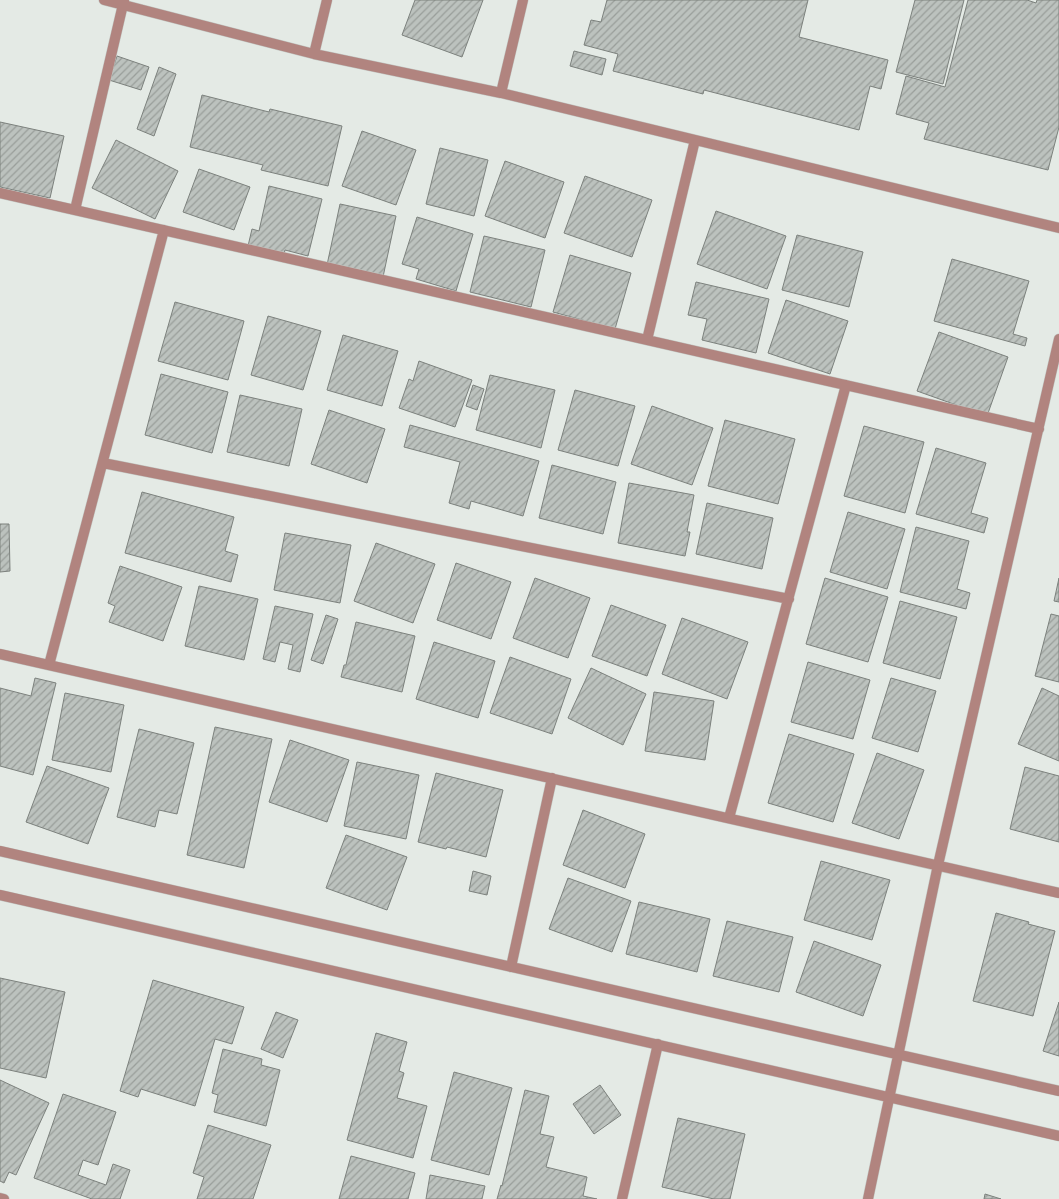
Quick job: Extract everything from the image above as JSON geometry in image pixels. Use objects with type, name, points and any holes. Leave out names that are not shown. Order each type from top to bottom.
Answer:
[{"type":"street","points":[[104,0],[124,2],[314,54],[501,93],[1059,228]]},
{"type":"street","points":[[314,54],[327,0]]},
{"type":"street","points":[[501,93],[523,0]]},
{"type":"street","points":[[75,210],[124,2]]},
{"type":"street","points":[[647,340],[695,140]]},
{"type":"street","points":[[0,193],[1039,429]]},
{"type":"street","points":[[48,665],[164,230]]},
{"type":"street","points":[[868,1199],[900,1055],[938,866],[1059,339]]},
{"type":"street","points":[[729,818],[790,599],[846,385]]},
{"type":"street","points":[[103,463],[790,599]]},
{"type":"street","points":[[0,654],[1059,893]]},
{"type":"street","points":[[511,967],[552,778]]},
{"type":"street","points":[[0,850],[1059,1092]]},
{"type":"street","points":[[0,895],[1059,1136]]},
{"type":"street","points":[[622,1199],[658,1044]]},
{"type":"street","points":[[0,1198],[4,1199]]},
{"type":"building","points":[[415,0],[483,0],[462,57],[402,35]]},
{"type":"building","points":[[607,0],[808,0],[799,37],[888,60],[881,89],[870,86],[859,130],[704,90],[703,94],[613,71],[618,54],[584,45],[591,20],[601,22]]},
{"type":"building","points":[[915,0],[964,0],[943,84],[896,72]]},
{"type":"building","points":[[968,0],[1027,0],[1036,3],[1037,0],[1059,0],[1059,127],[1048,170],[924,139],[929,123],[896,114],[906,76],[945,87]]},
{"type":"building","points":[[574,51],[606,59],[602,75],[570,66]]},
{"type":"building","points":[[117,56],[149,67],[141,90],[109,80]]},
{"type":"building","points":[[159,67],[176,74],[154,136],[137,129]]},
{"type":"building","points":[[202,95],[269,112],[270,109],[342,126],[328,186],[261,170],[263,165],[190,147]]},
{"type":"building","points":[[0,122],[64,136],[50,198],[0,187]]},
{"type":"building","points":[[362,131],[416,150],[396,205],[342,186]]},
{"type":"building","points":[[116,140],[178,171],[155,219],[92,188]]},
{"type":"building","points":[[440,148],[488,160],[474,216],[426,204]]},
{"type":"building","points":[[505,161],[564,182],[545,238],[485,216]]},
{"type":"building","points":[[199,169],[250,187],[234,230],[183,212]]},
{"type":"building","points":[[585,176],[652,200],[632,257],[564,233]]},
{"type":"building","points":[[269,186],[322,199],[308,256],[285,250],[284,254],[248,246],[252,229],[259,231]]},
{"type":"building","points":[[340,204],[396,216],[383,277],[327,265]]},
{"type":"building","points":[[716,211],[786,236],[767,289],[697,264]]},
{"type":"building","points":[[417,217],[473,234],[456,291],[416,279],[419,269],[402,264]]},
{"type":"building","points":[[797,235],[863,252],[849,307],[782,290]]},
{"type":"building","points":[[484,236],[545,250],[531,307],[470,292]]},
{"type":"building","points":[[570,255],[631,273],[615,329],[553,312]]},
{"type":"building","points":[[952,259],[1029,281],[1013,334],[1027,338],[1025,346],[934,321]]},
{"type":"building","points":[[696,282],[769,299],[756,353],[702,340],[707,319],[688,315]]},
{"type":"building","points":[[786,300],[848,321],[830,374],[768,353]]},
{"type":"building","points":[[175,302],[244,321],[228,380],[158,361]]},
{"type":"building","points":[[268,316],[321,331],[303,390],[251,375]]},
{"type":"building","points":[[939,332],[1008,357],[987,416],[917,391]]},
{"type":"building","points":[[343,335],[398,351],[382,406],[327,390]]},
{"type":"building","points":[[419,361],[472,380],[455,427],[399,408],[409,379],[413,381]]},
{"type":"building","points":[[161,374],[228,392],[212,453],[145,435]]},
{"type":"building","points":[[490,375],[555,390],[541,448],[476,430]]},
{"type":"building","points":[[473,385],[484,389],[477,410],[466,406]]},
{"type":"building","points":[[575,390],[635,406],[618,466],[558,450]]},
{"type":"building","points":[[240,395],[302,409],[289,466],[227,452]]},
{"type":"building","points":[[652,406],[713,428],[692,485],[631,464]]},
{"type":"building","points":[[329,410],[385,429],[367,483],[311,464]]},
{"type":"building","points":[[725,420],[795,439],[778,504],[708,486]]},
{"type":"building","points":[[410,425],[539,461],[523,516],[471,501],[469,509],[449,503],[460,462],[404,447]]},
{"type":"building","points":[[864,426],[924,442],[905,513],[844,496]]},
{"type":"building","points":[[936,448],[986,463],[971,513],[988,518],[984,533],[916,514]]},
{"type":"building","points":[[552,465],[616,482],[603,534],[539,518]]},
{"type":"building","points":[[629,483],[694,495],[687,532],[690,532],[685,556],[618,543]]},
{"type":"building","points":[[142,492],[234,517],[225,551],[238,555],[231,582],[125,553]]},
{"type":"building","points":[[707,503],[773,518],[762,569],[696,554]]},
{"type":"building","points":[[848,512],[905,529],[887,589],[830,572]]},
{"type":"building","points":[[0,524],[9,524],[10,571],[0,572]]},
{"type":"building","points":[[916,527],[969,541],[957,589],[970,593],[966,609],[900,592]]},
{"type":"building","points":[[285,533],[351,545],[340,603],[274,590]]},
{"type":"building","points":[[376,543],[435,564],[413,623],[354,601]]},
{"type":"building","points":[[456,563],[511,582],[491,639],[437,620]]},
{"type":"building","points":[[120,566],[182,587],[163,641],[109,622],[115,606],[108,603]]},
{"type":"building","points":[[535,578],[590,598],[568,658],[513,638]]},
{"type":"building","points":[[825,578],[888,597],[868,662],[806,644]]},
{"type":"building","points":[[1059,578],[1059,602],[1054,601]]},
{"type":"building","points":[[199,586],[258,599],[244,660],[185,646]]},
{"type":"building","points":[[900,601],[957,617],[940,679],[883,663]]},
{"type":"building","points":[[611,605],[666,625],[647,676],[592,656]]},
{"type":"building","points":[[275,606],[313,614],[300,672],[288,669],[293,645],[280,642],[275,662],[263,659]]},
{"type":"building","points":[[1051,614],[1059,616],[1059,682],[1035,676]]},
{"type":"building","points":[[326,615],[338,619],[323,664],[311,660]]},
{"type":"building","points":[[682,618],[748,642],[727,699],[662,674]]},
{"type":"building","points":[[356,622],[415,636],[402,692],[341,677],[344,665],[346,665]]},
{"type":"building","points":[[434,642],[495,661],[478,718],[416,699]]},
{"type":"building","points":[[510,657],[571,679],[552,734],[490,713]]},
{"type":"building","points":[[808,662],[870,680],[853,739],[791,722]]},
{"type":"building","points":[[591,668],[646,694],[623,745],[568,718]]},
{"type":"building","points":[[35,678],[56,683],[33,775],[0,766],[0,688],[31,696]]},
{"type":"building","points":[[891,678],[936,691],[918,752],[872,738]]},
{"type":"building","points":[[1042,688],[1059,696],[1059,761],[1018,744]]},
{"type":"building","points":[[654,692],[714,701],[705,760],[645,751]]},
{"type":"building","points":[[65,693],[124,705],[111,772],[52,760]]},
{"type":"building","points":[[215,727],[272,739],[244,868],[187,855]]},
{"type":"building","points":[[139,729],[194,743],[177,814],[159,810],[155,827],[117,817]]},
{"type":"building","points":[[789,734],[854,754],[833,822],[768,803]]},
{"type":"building","points":[[290,740],[349,760],[327,822],[269,802]]},
{"type":"building","points":[[877,753],[924,770],[899,839],[852,823]]},
{"type":"building","points":[[357,762],[419,775],[406,839],[344,826]]},
{"type":"building","points":[[47,766],[109,788],[88,844],[26,822]]},
{"type":"building","points":[[1025,767],[1059,776],[1059,842],[1010,829]]},
{"type":"building","points":[[436,773],[503,790],[486,857],[418,842]]},
{"type":"building","points":[[583,810],[645,834],[625,888],[563,865]]},
{"type":"building","points":[[346,835],[407,857],[387,910],[326,888]]},
{"type":"building","points":[[821,861],[890,880],[872,940],[804,920]]},
{"type":"building","points":[[473,871],[491,876],[487,895],[469,891]]},
{"type":"building","points":[[568,878],[631,901],[612,952],[549,929]]},
{"type":"building","points":[[639,902],[710,919],[697,972],[626,954]]},
{"type":"building","points":[[996,913],[1055,931],[1033,1016],[973,1001]]},
{"type":"building","points":[[727,921],[793,937],[779,992],[713,976]]},
{"type":"building","points":[[814,941],[881,965],[863,1016],[796,992]]},
{"type":"building","points":[[0,978],[65,992],[46,1078],[0,1068]]},
{"type":"building","points":[[153,980],[244,1007],[232,1044],[215,1039],[195,1106],[141,1089],[138,1097],[120,1091]]},
{"type":"building","points":[[1059,1002],[1059,1056],[1043,1051]]},
{"type":"building","points":[[276,1012],[298,1020],[283,1058],[261,1049]]},
{"type":"building","points":[[376,1033],[407,1042],[399,1071],[404,1073],[397,1098],[427,1106],[413,1158],[347,1140]]},
{"type":"building","points":[[223,1049],[262,1059],[261,1065],[280,1070],[266,1126],[214,1112],[218,1095],[212,1093]]},
{"type":"building","points":[[454,1072],[512,1088],[489,1175],[431,1160]]},
{"type":"building","points":[[0,1080],[49,1103],[16,1175],[9,1172],[4,1183],[0,1181]]},
{"type":"building","points":[[600,1085],[621,1115],[594,1134],[573,1104]]},
{"type":"building","points":[[525,1090],[549,1096],[540,1134],[554,1137],[546,1167],[587,1177],[583,1196],[597,1199],[497,1199],[502,1186]]},
{"type":"building","points":[[63,1094],[116,1112],[98,1165],[83,1160],[78,1175],[106,1185],[113,1164],[130,1170],[120,1199],[92,1199],[34,1178]]},
{"type":"building","points":[[678,1118],[745,1134],[730,1199],[714,1199],[662,1187]]},
{"type":"building","points":[[208,1125],[271,1145],[253,1199],[197,1199],[204,1177],[193,1173]]},
{"type":"building","points":[[351,1156],[415,1173],[408,1199],[339,1199]]},
{"type":"building","points":[[430,1175],[485,1186],[482,1199],[426,1199]]},
{"type":"building","points":[[985,1194],[1001,1199],[984,1199]]}]
